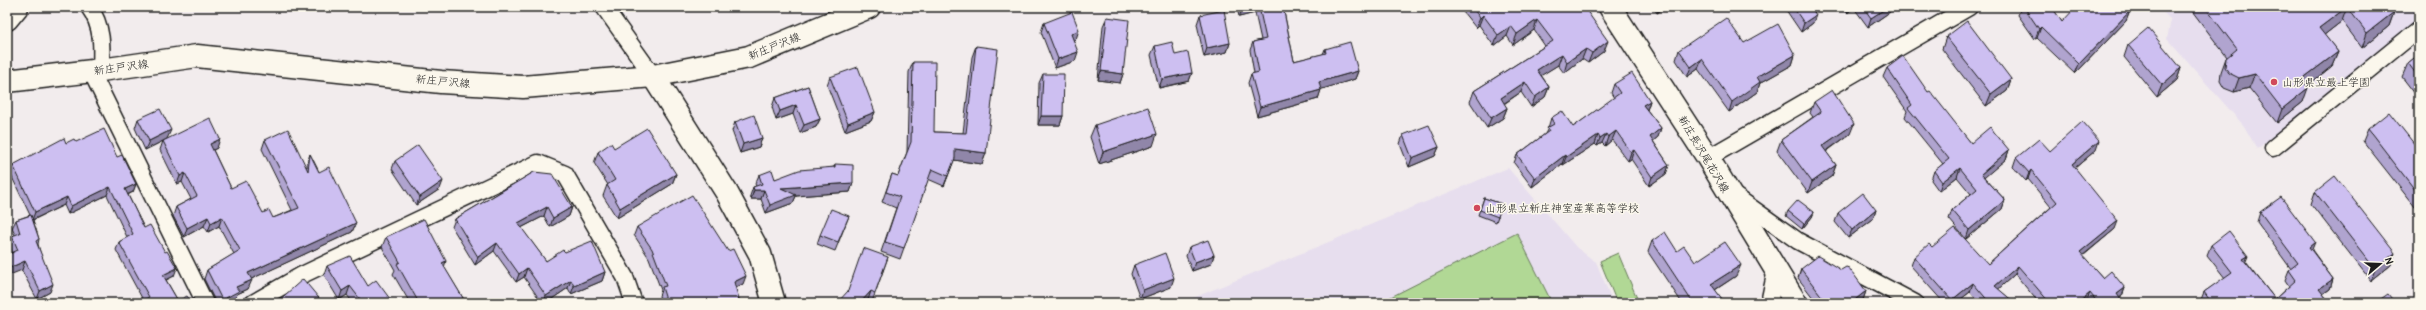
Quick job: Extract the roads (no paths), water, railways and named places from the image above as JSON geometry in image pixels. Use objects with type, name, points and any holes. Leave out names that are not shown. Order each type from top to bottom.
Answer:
[{"type":"main road","points":[[7,19],[17,7]]},
{"type":"main road","name":"新庄戸沢線","points":[[7,81],[96,71],[197,56],[441,82],[523,87],[652,76],[749,57],[868,7]]},
{"type":"main road","name":"新庄長沢尾花沢線","points":[[1610,7],[1708,158],[1724,187],[1796,303]]},
{"type":"main road","points":[[652,76],[727,193],[760,254],[774,303]]},
{"type":"street","points":[[90,7],[97,18],[102,42],[96,71],[205,303]]},
{"type":"street","points":[[604,7],[652,76]]},
{"type":"street","points":[[1708,158],[1969,7]]},
{"type":"street","points":[[2272,148],[2419,29]]},
{"type":"street","points":[[253,303],[302,275],[538,163],[565,174],[625,277],[634,303]]},
{"type":"street","points":[[1724,187],[1798,241],[1915,303]]},
{"type":"street","points":[[1769,303],[1776,270]]},
{"type":"place","name":"山形県立最上学園","points":[[2274,82]]},
{"type":"place","name":"山形県立新庄神室産業高等学校","points":[[1477,208]]}]
